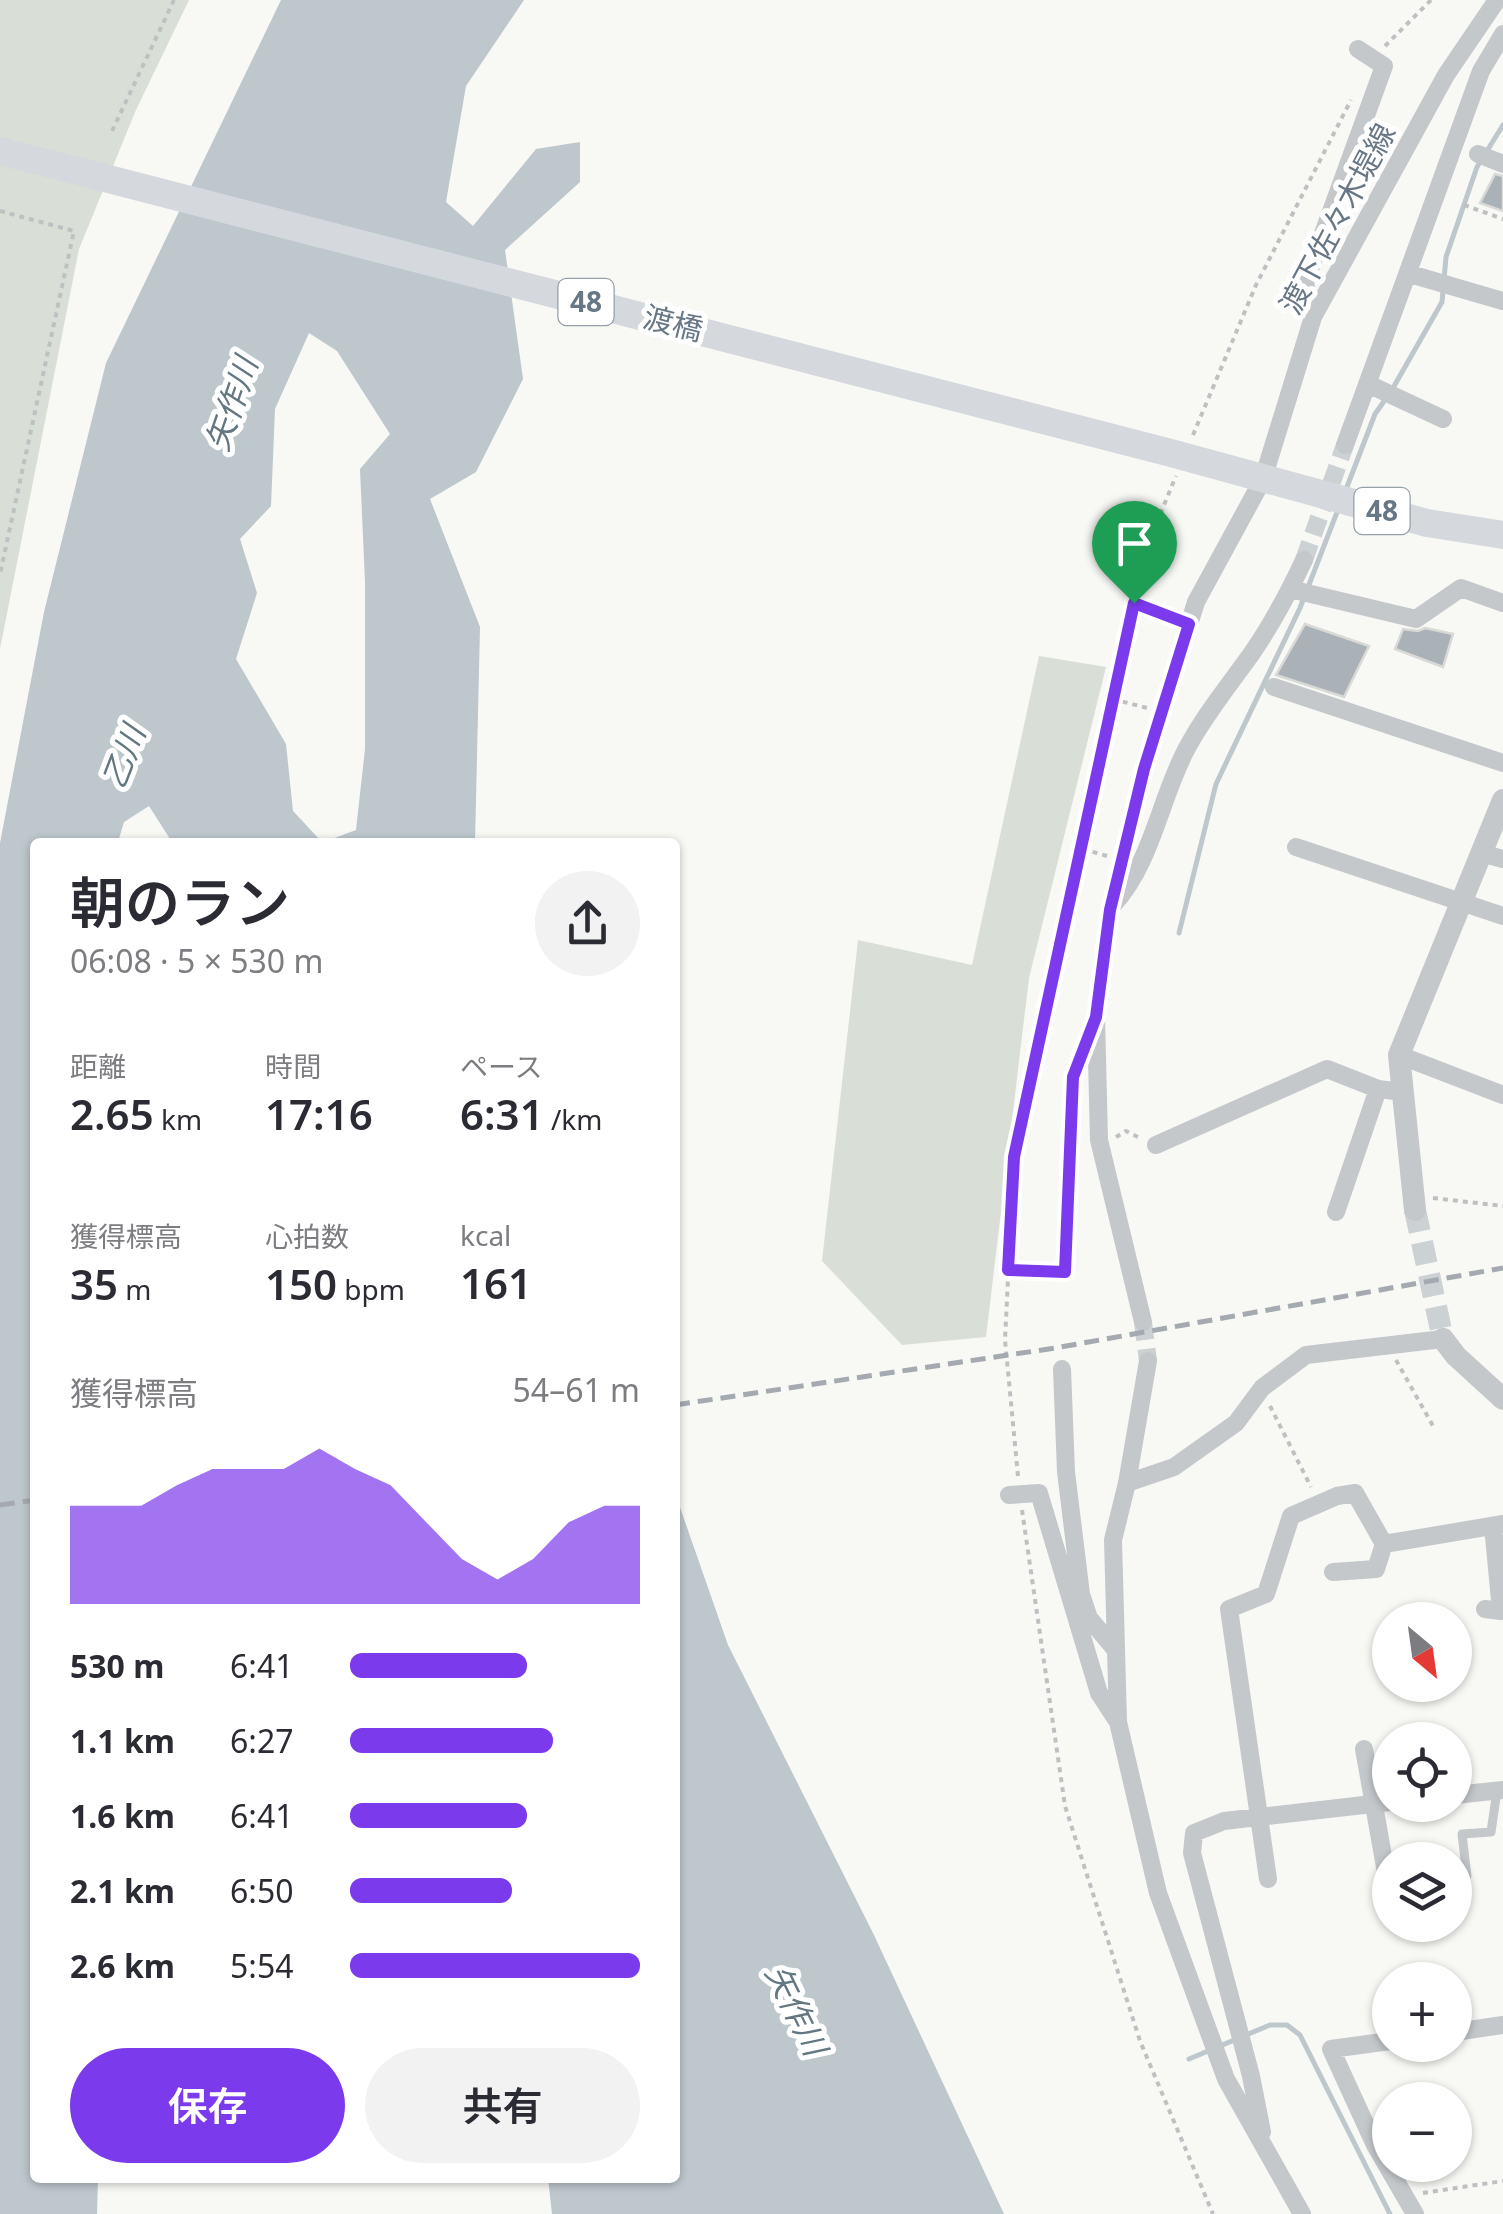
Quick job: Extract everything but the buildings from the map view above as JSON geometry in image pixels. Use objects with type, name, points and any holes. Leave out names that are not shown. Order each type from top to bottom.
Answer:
[{"type":"main road","name":"渡橋","points":[[0,150],[1179,457]]},
{"type":"main road","name":"48","points":[[1179,457],[1426,522],[1503,534]]},
{"type":"street","name":"渡下佐々木堤線","points":[[1143,1322],[1100,1147],[1096,1017],[1110,910],[1122,860],[1196,602],[1263,479],[1313,317],[1446,75],[1497,0]]},
{"type":"street","points":[[1346,445],[1481,71],[1503,34]]},
{"type":"street","points":[[1313,317],[1305,283],[1384,66],[1365,55]]},
{"type":"street","points":[[1478,154],[1503,164]]},
{"type":"street","points":[[1410,274],[1503,300]]},
{"type":"street","points":[[1368,384],[1443,419]]},
{"type":"street","points":[[1110,910],[1132,885],[1160,808],[1202,720],[1255,649],[1304,560]]},
{"type":"street","points":[[1290,589],[1416,619],[1461,588],[1503,603]]},
{"type":"street","points":[[1274,688],[1503,764]]},
{"type":"street","points":[[1414,1203],[1399,1055],[1461,903],[1492,856],[1503,800]]},
{"type":"street","points":[[1296,847],[1503,916]]},
{"type":"street","points":[[1399,1055],[1503,1095]]},
{"type":"street","points":[[1156,1146],[1327,1068],[1378,1089],[1403,1092]]},
{"type":"street","points":[[1336,1212],[1378,1089]]},
{"type":"street","points":[[1127,1482],[1174,1467],[1236,1423],[1262,1388],[1306,1355],[1443,1339],[1503,1399]]},
{"type":"street","points":[[1148,1361],[1113,1540],[1118,1722],[1158,1893],[1226,2079],[1302,2214]]},
{"type":"street","points":[[1062,1368],[1066,1472],[1081,1594],[1089,1618],[1114,1648]]},
{"type":"street","points":[[1014,1495],[1039,1493],[1099,1693],[1118,1722]]},
{"type":"street","points":[[1268,1879],[1229,1609],[1266,1594],[1290,1516],[1355,1493],[1384,1544],[1376,1569],[1333,1572]]},
{"type":"street","points":[[1384,1544],[1498,1525],[1501,1611],[1485,1609]]},
{"type":"street","points":[[1364,1749],[1372,1775]]},
{"type":"street","points":[[1472,1793],[1500,1790]]},
{"type":"street","points":[[1265,2147],[1251,2076],[1192,1853],[1194,1833],[1224,1821],[1372,1805]]},
{"type":"street","points":[[1472,2030],[1503,2025]]},
{"type":"street","points":[[1372,2043],[1331,2049],[1375,2146],[1414,2214]]},
{"type":"lane","points":[[1463,1842],[1462,1834],[1491,1832],[1500,1790]]},
{"type":"path","points":[[112,131],[174,0]]},
{"type":"path","points":[[1365,55],[1431,0]]},
{"type":"path","points":[[1214,2214],[1140,2042],[1065,1806],[1014,1495],[1005,1340],[1014,1157],[1146,546],[1179,457],[1256,285],[1354,95]]},
{"type":"path","points":[[1464,205],[1503,219]]},
{"type":"path","points":[[0,211],[74,231],[0,574]]},
{"type":"path","points":[[1134,603],[1189,624]]},
{"type":"path","points":[[1113,698],[1162,712]]},
{"type":"path","points":[[1081,848],[1122,860]]},
{"type":"path","points":[[1008,1270],[1065,1272],[1073,1077],[1079,1062]]},
{"type":"path","points":[[1100,1147],[1126,1131],[1156,1146]]},
{"type":"path","points":[[1414,1203],[1503,1206]]},
{"type":"path","points":[[1388,1346],[1432,1426]]},
{"type":"path","points":[[1262,1388],[1319,1504]]},
{"type":"path","points":[[1404,2196],[1503,2181]]},
{"type":"shaded area","points":[[0,0],[189,0],[136,110],[79,249],[0,649]]},
{"type":"shaded area","points":[[1039,656],[1106,667],[1029,978],[986,1337],[902,1345],[822,1261],[858,940],[972,965]]},
{"type":"water","points":[[281,0],[524,0],[466,86],[446,202],[473,226],[536,149],[580,142],[580,182],[505,250],[523,379],[476,472],[430,499],[480,627],[475,838],[335,838],[356,830],[365,749],[360,469],[390,434],[337,351],[309,333],[275,409],[271,506],[240,539],[257,593],[236,659],[286,744],[293,811],[318,838],[169,838],[149,806],[124,822],[119,838],[30,838],[30,2183],[98,2183],[97,2214],[0,2214],[0,843],[44,612],[106,363]]},
{"type":"water","name":"矢作川","points":[[680,1507],[728,1645],[873,1933],[1004,2214],[552,2214],[549,2183],[680,2183]]},
{"type":"waterway","points":[[1393,388],[1442,302],[1446,257],[1477,167],[1503,125]]},
{"type":"waterway","points":[[1345,492],[1375,414],[1387,397]]},
{"type":"waterway","points":[[1179,933],[1216,784],[1300,608],[1339,507]]},
{"type":"waterway","points":[[1189,2059],[1270,2025],[1287,2025],[1300,2035],[1390,2214]]},
{"type":"tunnel","points":[[1304,560],[1345,445]]},
{"type":"tunnel","points":[[1415,1210],[1443,1339]]},
{"type":"tunnel","points":[[1143,1322],[1148,1361]]},
{"type":"railway","points":[[680,1404],[1055,1348],[1503,1268]]},
{"type":"railway","points":[[0,1505],[30,1501]]},
{"type":"route","points":[[1134,603],[1189,624],[1144,769],[1110,910],[1096,1017],[1073,1077],[1065,1272],[1008,1270],[1014,1157],[1134,603]]},
{"type":"water label","name":"乙川","points":[[124,757]]}]
